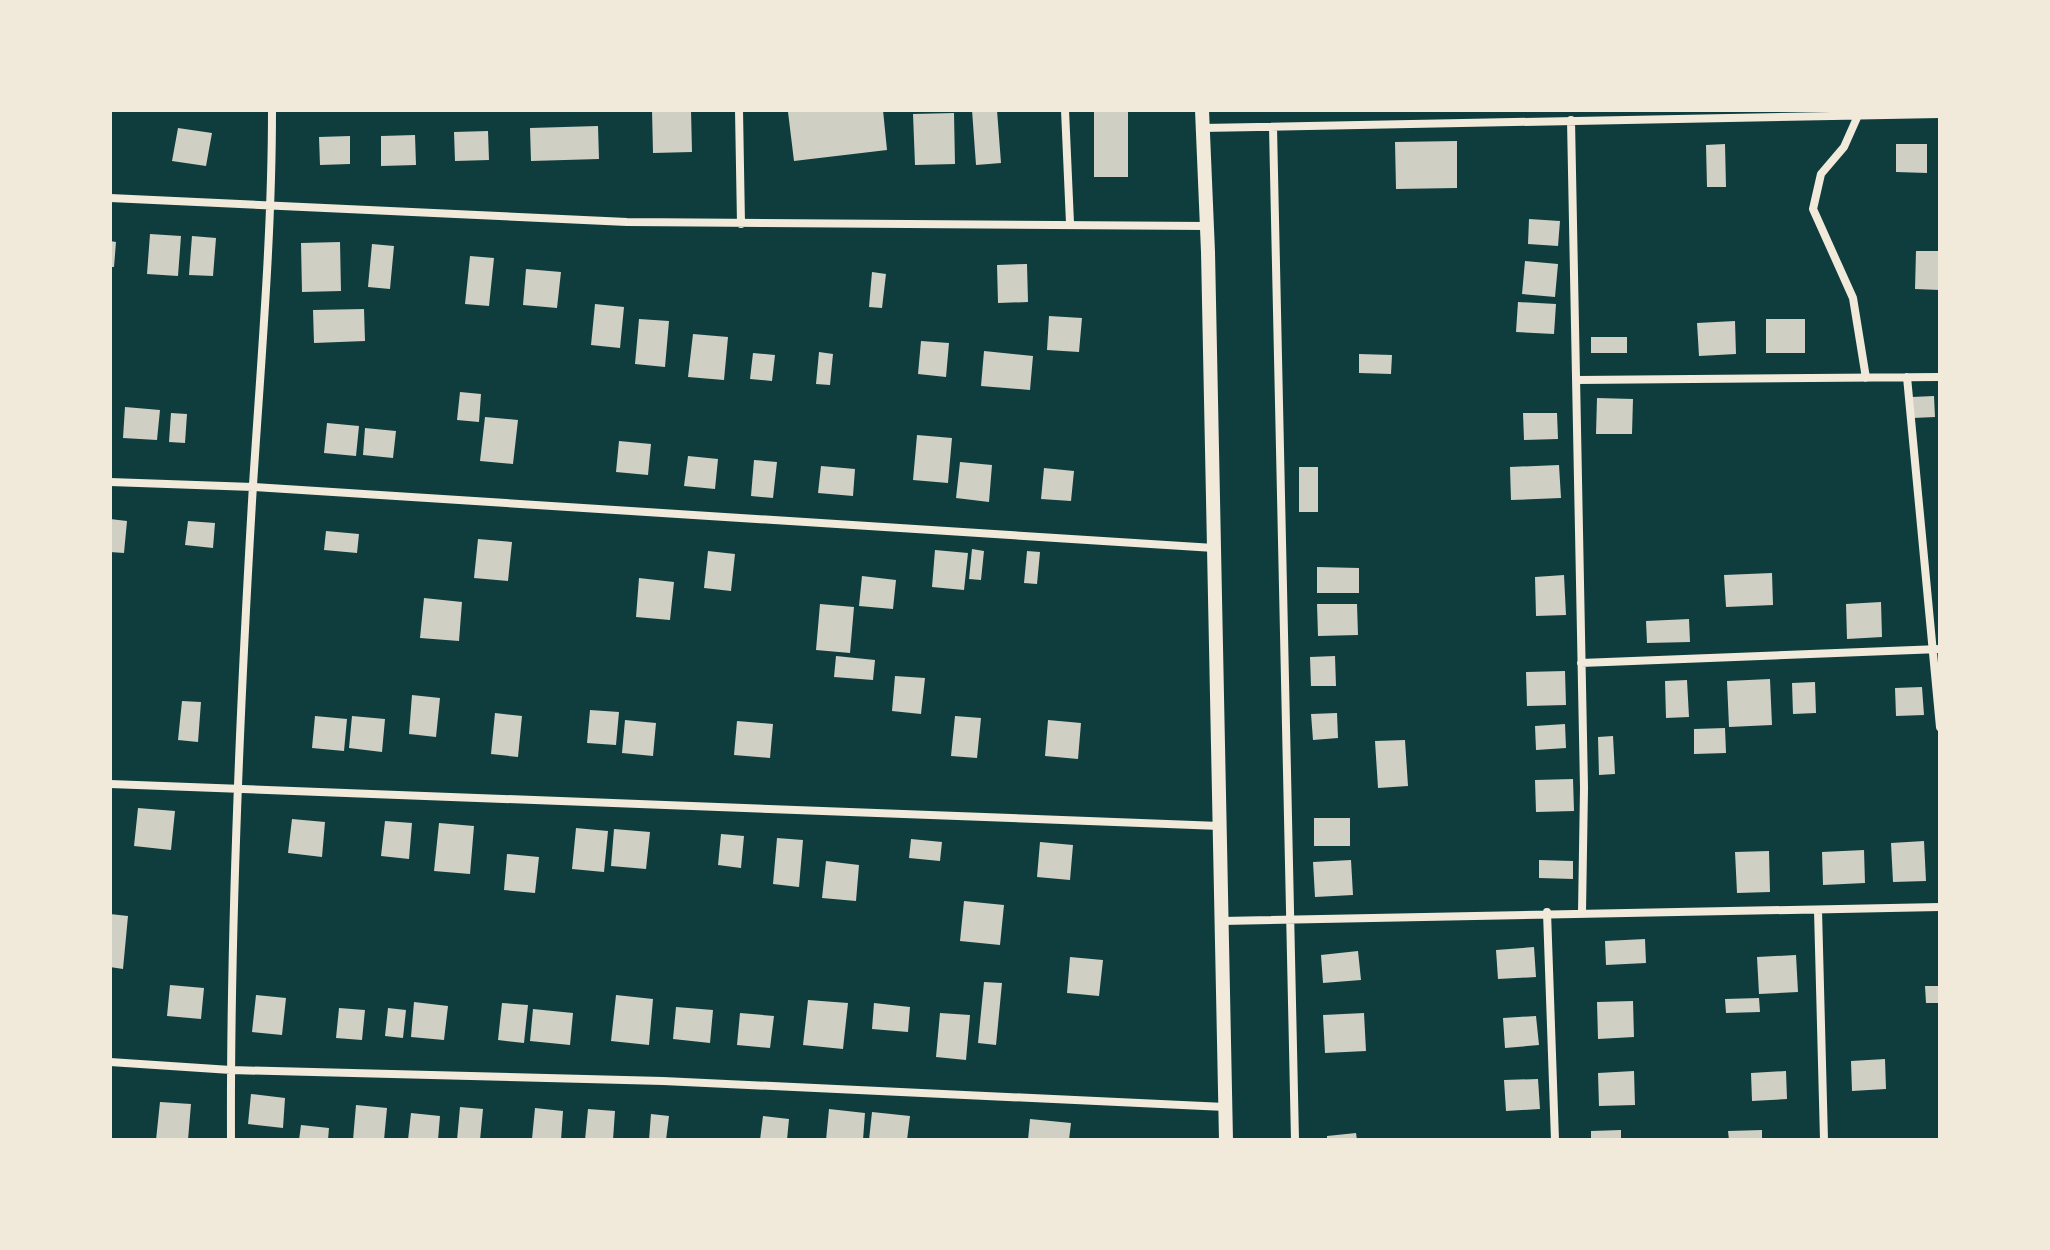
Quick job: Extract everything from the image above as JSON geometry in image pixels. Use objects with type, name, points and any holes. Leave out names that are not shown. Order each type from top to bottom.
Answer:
[{"type":"main road","points":[[1202,110],[1226,1140]]},
{"type":"street","points":[[231,1140],[239,789],[253,487],[272,206],[272,110]]},
{"type":"street","points":[[739,110],[741,224]]},
{"type":"street","points":[[1065,110],[1070,223]]},
{"type":"street","points":[[1202,128],[1860,112],[1940,114]]},
{"type":"street","points":[[1860,112],[1844,147],[1821,174],[1813,209],[1853,298],[1866,378]]},
{"type":"street","points":[[1571,120],[1581,663],[1582,912]]},
{"type":"street","points":[[1273,127],[1295,1140]]},
{"type":"street","points":[[110,198],[741,224],[1070,223],[1207,226]]},
{"type":"street","points":[[1907,377],[1936,649],[1940,727]]},
{"type":"street","points":[[1577,380],[1940,377]]},
{"type":"street","points":[[110,482],[253,487],[1214,548]]},
{"type":"street","points":[[1581,663],[1936,649]]},
{"type":"street","points":[[110,784],[1220,826]]},
{"type":"street","points":[[1222,921],[1547,912],[1940,907]]},
{"type":"street","points":[[1818,910],[1824,1140]]},
{"type":"street","points":[[1547,912],[1555,1140]]},
{"type":"street","points":[[110,1062],[231,1070],[663,1081],[1225,1107]]},
{"type":"building","points":[[652,110],[691,110],[692,152],[653,153]]},
{"type":"building","points":[[883,110],[887,150],[794,161],[788,112]]},
{"type":"building","points":[[972,110],[997,110],[1001,163],[976,165]]},
{"type":"building","points":[[1094,110],[1128,110],[1128,177],[1094,177]]},
{"type":"building","points":[[954,113],[955,164],[915,165],[913,114]]},
{"type":"building","points":[[598,126],[599,159],[531,161],[530,128]]},
{"type":"building","points":[[178,128],[212,133],[206,166],[172,161]]},
{"type":"building","points":[[488,131],[489,160],[455,161],[454,132]]},
{"type":"building","points":[[415,135],[416,165],[381,166],[381,136]]},
{"type":"building","points":[[350,136],[350,164],[320,165],[319,137]]},
{"type":"building","points":[[1457,141],[1457,188],[1396,189],[1395,142]]},
{"type":"building","points":[[1725,144],[1726,187],[1707,187],[1706,145]]},
{"type":"building","points":[[1896,144],[1927,144],[1927,173],[1896,172]]},
{"type":"building","points":[[1529,219],[1560,221],[1558,246],[1528,244]]},
{"type":"building","points":[[150,234],[181,236],[178,276],[147,274]]},
{"type":"building","points":[[192,236],[216,238],[213,276],[189,275]]},
{"type":"building","points":[[110,241],[116,242],[114,267],[110,267]]},
{"type":"building","points":[[340,242],[341,291],[302,292],[301,243]]},
{"type":"building","points":[[372,244],[394,246],[390,289],[368,287]]},
{"type":"building","points":[[1916,251],[1940,251],[1940,290],[1915,289]]},
{"type":"building","points":[[470,256],[494,258],[489,306],[465,304]]},
{"type":"building","points":[[1525,261],[1558,264],[1555,297],[1522,294]]},
{"type":"building","points":[[1027,264],[1028,302],[998,303],[997,265]]},
{"type":"building","points":[[526,269],[561,272],[557,308],[523,305]]},
{"type":"building","points":[[872,272],[886,274],[882,308],[869,307]]},
{"type":"building","points":[[1518,302],[1556,304],[1554,334],[1516,332]]},
{"type":"building","points":[[595,304],[624,307],[620,348],[591,345]]},
{"type":"building","points":[[364,309],[365,341],[314,343],[313,310]]},
{"type":"building","points":[[1049,316],[1082,318],[1079,352],[1047,350]]},
{"type":"building","points":[[639,319],[669,321],[665,367],[635,364]]},
{"type":"building","points":[[1766,319],[1805,319],[1805,353],[1766,353]]},
{"type":"building","points":[[1735,321],[1736,354],[1699,356],[1697,323]]},
{"type":"building","points":[[693,334],[728,337],[724,380],[688,377]]},
{"type":"building","points":[[1591,337],[1627,337],[1627,353],[1591,353]]},
{"type":"building","points":[[921,341],[949,343],[946,377],[918,374]]},
{"type":"building","points":[[984,351],[1033,356],[1030,390],[981,386]]},
{"type":"building","points":[[819,352],[833,354],[830,385],[816,384]]},
{"type":"building","points":[[753,353],[775,355],[772,381],[750,379]]},
{"type":"building","points":[[1359,354],[1392,355],[1391,374],[1359,373]]},
{"type":"building","points":[[460,392],[481,394],[479,422],[457,420]]},
{"type":"building","points":[[1934,396],[1935,417],[1913,418],[1912,397]]},
{"type":"building","points":[[1597,398],[1633,399],[1632,434],[1596,434]]},
{"type":"building","points":[[125,407],[160,410],[157,440],[123,438]]},
{"type":"building","points":[[171,413],[187,414],[185,443],[169,442]]},
{"type":"building","points":[[1523,413],[1557,413],[1558,439],[1524,440]]},
{"type":"building","points":[[485,417],[518,420],[513,464],[480,461]]},
{"type":"building","points":[[327,423],[359,426],[356,456],[324,453]]},
{"type":"building","points":[[365,428],[396,431],[393,458],[363,455]]},
{"type":"building","points":[[917,435],[952,438],[948,483],[913,480]]},
{"type":"building","points":[[619,441],[651,444],[648,475],[616,472]]},
{"type":"building","points":[[688,456],[718,459],[715,489],[684,486]]},
{"type":"building","points":[[754,460],[777,462],[773,498],[751,496]]},
{"type":"building","points":[[960,462],[992,465],[989,502],[956,498]]},
{"type":"building","points":[[1559,465],[1561,498],[1511,500],[1510,467]]},
{"type":"building","points":[[821,466],[855,469],[853,496],[818,493]]},
{"type":"building","points":[[1299,467],[1318,467],[1318,512],[1299,512]]},
{"type":"building","points":[[1044,468],[1074,471],[1071,501],[1041,499]]},
{"type":"building","points":[[110,519],[127,521],[124,553],[110,552]]},
{"type":"building","points":[[188,521],[215,523],[213,548],[185,545]]},
{"type":"building","points":[[326,531],[359,534],[357,553],[324,550]]},
{"type":"building","points":[[478,539],[512,542],[508,581],[474,578]]},
{"type":"building","points":[[972,549],[984,551],[981,580],[969,579]]},
{"type":"building","points":[[935,550],[968,553],[964,590],[932,587]]},
{"type":"building","points":[[708,551],[735,554],[731,591],[704,588]]},
{"type":"building","points":[[1027,551],[1040,552],[1037,584],[1024,583]]},
{"type":"building","points":[[1317,567],[1359,568],[1359,593],[1317,593]]},
{"type":"building","points":[[1772,573],[1773,605],[1726,607],[1724,575]]},
{"type":"building","points":[[1564,575],[1566,615],[1536,616],[1535,577]]},
{"type":"building","points":[[862,576],[896,580],[893,609],[859,606]]},
{"type":"building","points":[[639,578],[674,582],[670,620],[636,617]]},
{"type":"building","points":[[424,598],[462,602],[459,641],[420,638]]},
{"type":"building","points":[[1881,602],[1882,637],[1847,639],[1846,604]]},
{"type":"building","points":[[820,604],[854,607],[850,653],[816,650]]},
{"type":"building","points":[[1317,604],[1357,604],[1358,635],[1318,636]]},
{"type":"building","points":[[1689,619],[1690,642],[1647,643],[1646,621]]},
{"type":"building","points":[[836,656],[875,660],[873,680],[834,677]]},
{"type":"building","points":[[1335,656],[1336,686],[1311,686],[1310,657]]},
{"type":"building","points":[[1565,671],[1566,705],[1527,706],[1526,672]]},
{"type":"building","points":[[895,676],[925,678],[921,714],[892,711]]},
{"type":"building","points":[[1770,679],[1772,725],[1729,727],[1727,681]]},
{"type":"building","points":[[1687,680],[1689,717],[1666,718],[1665,681]]},
{"type":"building","points":[[1815,682],[1816,713],[1793,714],[1792,683]]},
{"type":"building","points":[[1922,687],[1924,715],[1896,716],[1895,688]]},
{"type":"building","points":[[412,695],[440,698],[436,737],[409,734]]},
{"type":"building","points":[[182,701],[201,702],[198,742],[178,740]]},
{"type":"building","points":[[590,710],[619,712],[616,745],[587,743]]},
{"type":"building","points":[[495,713],[522,716],[518,757],[491,754]]},
{"type":"building","points":[[1337,713],[1338,738],[1313,740],[1311,714]]},
{"type":"building","points":[[315,716],[347,719],[344,751],[312,748]]},
{"type":"building","points":[[352,716],[385,719],[382,752],[349,748]]},
{"type":"building","points":[[955,716],[981,718],[977,758],[951,756]]},
{"type":"building","points":[[625,720],[656,723],[653,756],[622,753]]},
{"type":"building","points":[[1048,720],[1081,723],[1078,759],[1045,756]]},
{"type":"building","points":[[737,721],[773,724],[770,758],[734,755]]},
{"type":"building","points":[[1565,724],[1566,748],[1536,750],[1535,726]]},
{"type":"building","points":[[1725,728],[1726,753],[1694,754],[1694,729]]},
{"type":"building","points":[[1613,736],[1615,774],[1599,775],[1598,737]]},
{"type":"building","points":[[1405,740],[1408,786],[1378,788],[1375,741]]},
{"type":"building","points":[[1573,779],[1574,811],[1536,812],[1535,780]]},
{"type":"building","points":[[138,808],[175,811],[171,850],[134,846]]},
{"type":"building","points":[[1314,818],[1350,818],[1350,846],[1314,846]]},
{"type":"building","points":[[292,819],[325,822],[322,857],[288,853]]},
{"type":"building","points":[[385,821],[412,823],[409,859],[381,856]]},
{"type":"building","points":[[439,823],[474,826],[470,874],[434,871]]},
{"type":"building","points":[[576,828],[608,831],[604,872],[572,869]]},
{"type":"building","points":[[614,829],[650,832],[646,869],[611,866]]},
{"type":"building","points":[[721,834],[744,836],[741,868],[718,865]]},
{"type":"building","points":[[777,838],[803,840],[799,887],[773,884]]},
{"type":"building","points":[[911,839],[942,842],[940,861],[909,858]]},
{"type":"building","points":[[1924,841],[1926,881],[1893,882],[1891,843]]},
{"type":"building","points":[[1040,842],[1073,845],[1070,880],[1037,877]]},
{"type":"building","points":[[1864,850],[1865,883],[1823,885],[1822,852]]},
{"type":"building","points":[[1769,851],[1770,892],[1737,893],[1735,852]]},
{"type":"building","points":[[507,854],[539,857],[535,893],[504,890]]},
{"type":"building","points":[[1351,860],[1353,895],[1315,897],[1313,862]]},
{"type":"building","points":[[1539,860],[1573,861],[1573,879],[1539,878]]},
{"type":"building","points":[[826,861],[859,865],[856,901],[822,898]]},
{"type":"building","points":[[964,901],[1004,905],[1000,945],[960,941]]},
{"type":"building","points":[[110,914],[128,916],[123,969],[110,967]]},
{"type":"building","points":[[1645,939],[1646,963],[1606,965],[1605,941]]},
{"type":"building","points":[[1534,947],[1536,977],[1498,979],[1496,950]]},
{"type":"building","points":[[1358,951],[1361,980],[1323,983],[1321,955]]},
{"type":"building","points":[[1796,955],[1798,992],[1759,994],[1757,957]]},
{"type":"building","points":[[1070,957],[1103,960],[1099,996],[1067,993]]},
{"type":"building","points":[[984,982],[1002,983],[996,1045],[978,1043]]},
{"type":"building","points":[[170,985],[204,988],[201,1019],[167,1016]]},
{"type":"building","points":[[1925,986],[1940,986],[1940,1003],[1926,1003]]},
{"type":"building","points":[[256,995],[286,998],[282,1035],[252,1032]]},
{"type":"building","points":[[616,995],[653,999],[649,1045],[611,1041]]},
{"type":"building","points":[[1759,998],[1760,1012],[1726,1013],[1725,999]]},
{"type":"building","points":[[808,1000],[848,1003],[843,1049],[803,1045]]},
{"type":"building","points":[[1633,1001],[1634,1037],[1598,1039],[1597,1002]]},
{"type":"building","points":[[414,1002],[448,1006],[444,1040],[411,1037]]},
{"type":"building","points":[[502,1003],[528,1005],[524,1043],[498,1040]]},
{"type":"building","points":[[874,1003],[910,1007],[908,1032],[872,1029]]},
{"type":"building","points":[[676,1007],[713,1010],[710,1043],[673,1039]]},
{"type":"building","points":[[339,1008],[365,1010],[362,1040],[336,1038]]},
{"type":"building","points":[[388,1008],[406,1010],[403,1038],[385,1036]]},
{"type":"building","points":[[533,1009],[573,1013],[570,1045],[530,1041]]},
{"type":"building","points":[[740,1013],[774,1016],[770,1048],[737,1045]]},
{"type":"building","points":[[940,1013],[970,1015],[966,1060],[936,1057]]},
{"type":"building","points":[[1364,1013],[1366,1051],[1325,1053],[1323,1015]]},
{"type":"building","points":[[1536,1016],[1539,1045],[1505,1048],[1503,1018]]},
{"type":"building","points":[[1885,1059],[1886,1089],[1852,1091],[1851,1061]]},
{"type":"building","points":[[1634,1071],[1635,1105],[1599,1106],[1598,1073]]},
{"type":"building","points":[[1786,1071],[1787,1099],[1752,1101],[1751,1073]]},
{"type":"building","points":[[1538,1079],[1540,1109],[1506,1111],[1504,1080]]},
{"type":"building","points":[[251,1094],[285,1098],[283,1128],[248,1124]]},
{"type":"building","points":[[160,1102],[191,1104],[188,1140],[156,1140]]},
{"type":"building","points":[[356,1105],[387,1108],[384,1140],[353,1140]]},
{"type":"building","points":[[460,1107],[483,1109],[480,1140],[457,1140]]},
{"type":"building","points":[[535,1108],[563,1111],[561,1140],[532,1139]]},
{"type":"building","points":[[588,1109],[615,1111],[613,1140],[585,1140]]},
{"type":"building","points":[[829,1109],[865,1113],[863,1140],[826,1140]]},
{"type":"building","points":[[872,1112],[910,1116],[907,1140],[869,1140]]},
{"type":"building","points":[[411,1113],[440,1116],[438,1140],[408,1140]]},
{"type":"building","points":[[651,1114],[669,1116],[666,1140],[649,1140]]},
{"type":"building","points":[[763,1116],[789,1119],[787,1140],[760,1140]]},
{"type":"building","points":[[1030,1119],[1071,1123],[1069,1140],[1028,1140]]},
{"type":"building","points":[[301,1125],[329,1128],[328,1140],[299,1140]]},
{"type":"building","points":[[1621,1130],[1621,1140],[1591,1140],[1591,1131]]},
{"type":"building","points":[[1762,1130],[1762,1140],[1729,1140],[1728,1131]]},
{"type":"building","points":[[1356,1133],[1357,1140],[1327,1140],[1327,1136]]}]
